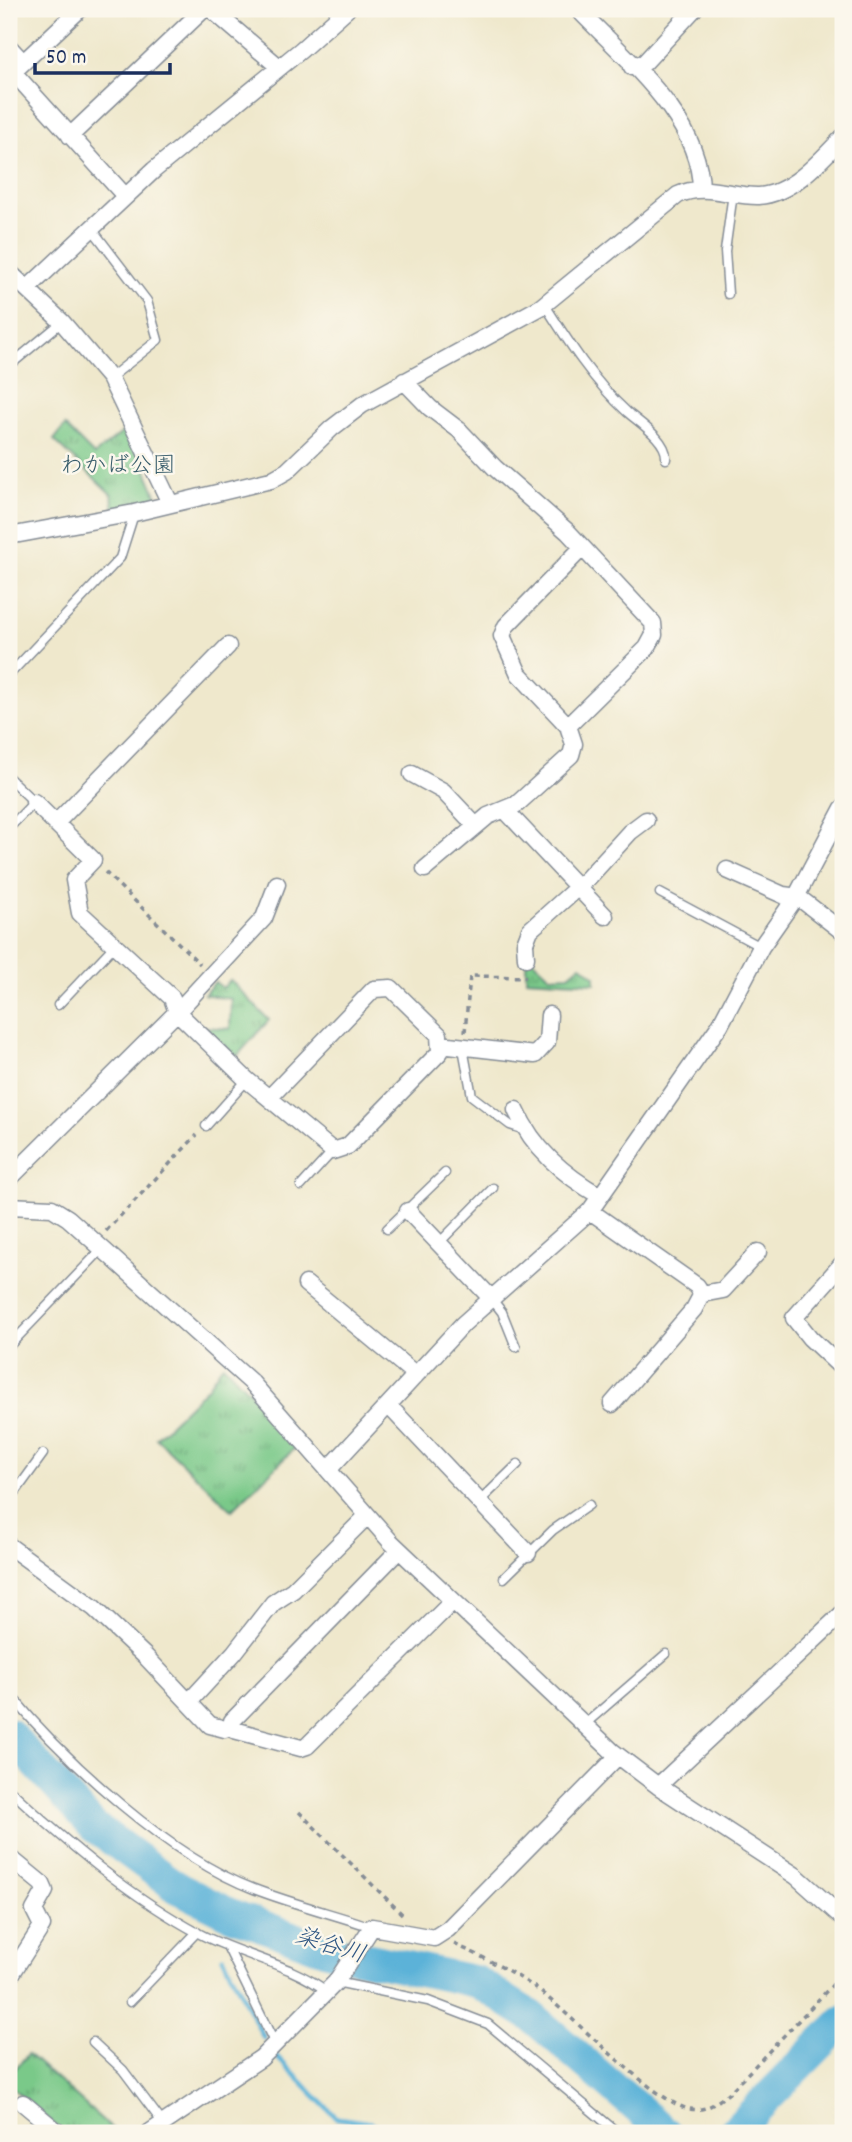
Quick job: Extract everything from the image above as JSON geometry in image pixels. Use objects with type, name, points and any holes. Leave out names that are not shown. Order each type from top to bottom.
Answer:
[{"type":"street","points":[[80,9],[13,72],[125,196]]},
{"type":"street","points":[[70,136],[204,9]]},
{"type":"street","points":[[211,9],[279,67]]},
{"type":"street","points":[[27,289],[125,196],[347,9]]},
{"type":"street","points":[[578,9],[632,66],[687,132],[698,158],[701,189]]},
{"type":"street","points":[[632,66],[645,62],[694,9]]},
{"type":"street","points":[[9,47],[22,61]]},
{"type":"street","points":[[9,536],[134,513],[240,489],[280,475],[343,418],[404,381],[545,304],[678,195],[701,189],[759,196],[784,189],[843,137]]},
{"type":"street","points":[[9,272],[62,322],[110,378],[170,503]]},
{"type":"street","points":[[404,381],[411,391],[468,438],[495,468],[544,509],[646,616],[655,629],[647,648],[568,726]]},
{"type":"street","points":[[425,869],[476,826],[517,804],[571,755],[574,744],[568,726],[519,674],[502,636],[506,626],[582,548]]},
{"type":"street","points":[[56,823],[228,646]]},
{"type":"street","points":[[412,774],[443,791],[476,826]]},
{"type":"street","points":[[34,802],[93,860],[74,880],[80,913],[172,998],[177,1012],[247,1080],[271,1096],[333,1151],[348,1146],[440,1052],[439,1035],[391,988],[374,989],[271,1096]]},
{"type":"street","points":[[328,1471],[491,1298],[590,1211],[720,1025],[761,947],[796,897],[843,808]]},
{"type":"street","points":[[505,810],[605,916]]},
{"type":"street","points":[[526,958],[525,943],[530,930],[577,885],[588,878],[630,832],[646,820]]},
{"type":"street","points":[[727,870],[783,895],[796,897],[843,932]]},
{"type":"street","points":[[9,1179],[177,1012],[264,918],[277,884]]},
{"type":"street","points":[[440,1044],[535,1055],[547,1042],[549,1015]]},
{"type":"street","points":[[516,1110],[525,1130],[564,1173],[600,1196]]},
{"type":"street","points":[[9,1206],[52,1208],[68,1218],[252,1383],[398,1550],[618,1756],[658,1786],[796,1877],[843,1918]]},
{"type":"street","points":[[408,1210],[491,1298]]},
{"type":"street","points":[[590,1211],[697,1286],[702,1294]]},
{"type":"street","points":[[702,1294],[723,1290],[758,1252]]},
{"type":"street","points":[[841,1362],[810,1338],[794,1318],[843,1263]]},
{"type":"street","points":[[306,1284],[416,1375]]},
{"type":"street","points":[[612,1404],[694,1309],[702,1294]]},
{"type":"street","points":[[388,1405],[528,1553]]},
{"type":"street","points":[[189,1702],[234,1653],[273,1603],[293,1590],[367,1516]]},
{"type":"street","points":[[9,1546],[94,1608],[210,1725],[225,1729],[232,1726],[240,1713],[398,1550]]},
{"type":"street","points":[[232,1726],[240,1733],[301,1748],[307,1745],[452,1602]]},
{"type":"street","points":[[658,1786],[843,1613]]},
{"type":"street","points":[[155,2128],[261,2058],[335,1982],[370,1930],[425,1937],[440,1936],[618,1756]]},
{"type":"street","points":[[9,1857],[43,1884],[45,1891],[34,1910],[42,1926],[9,1978]]},
{"type":"street","points":[[23,2103],[59,2133]]},
{"type":"lane","points":[[728,294],[725,251],[733,193]]},
{"type":"lane","points":[[92,229],[147,301],[158,340],[110,378]]},
{"type":"lane","points":[[545,304],[589,371],[622,407],[663,444],[666,459]]},
{"type":"lane","points":[[9,366],[62,322]]},
{"type":"lane","points":[[9,675],[120,558],[134,513]]},
{"type":"lane","points":[[9,778],[34,802],[9,828]]},
{"type":"lane","points":[[660,894],[761,947]]},
{"type":"lane","points":[[58,1005],[115,945]]},
{"type":"lane","points":[[463,1048],[472,1096],[510,1125],[525,1130]]},
{"type":"lane","points":[[206,1126],[247,1080]]},
{"type":"lane","points":[[301,1186],[333,1151]]},
{"type":"lane","points":[[387,1229],[445,1173]]},
{"type":"lane","points":[[439,1243],[494,1188]]},
{"type":"lane","points":[[11,1344],[98,1246]]},
{"type":"lane","points":[[491,1298],[502,1312],[516,1347]]},
{"type":"lane","points":[[9,1501],[43,1454]]},
{"type":"lane","points":[[480,1501],[518,1464]]},
{"type":"lane","points":[[504,1578],[569,1517],[589,1505]]},
{"type":"lane","points":[[584,1725],[666,1654]]},
{"type":"lane","points":[[9,1693],[89,1775],[160,1833],[197,1859],[254,1889],[370,1930]]},
{"type":"lane","points":[[9,1788],[96,1865],[197,1932],[228,1948],[314,1982],[335,1982],[428,2001],[488,2024],[618,2133]]},
{"type":"lane","points":[[130,2002],[197,1932]]},
{"type":"lane","points":[[228,1948],[275,2044]]},
{"type":"lane","points":[[93,2042],[123,2070],[155,2128]]},
{"type":"path","points":[[93,860],[211,975]]},
{"type":"path","points":[[463,1048],[470,976],[526,976]]},
{"type":"path","points":[[98,1246],[206,1126]]},
{"type":"path","points":[[299,1812],[410,1921]]},
{"type":"path","points":[[440,1936],[534,1986],[644,2081],[673,2102],[689,2109],[708,2108],[729,2093],[843,1974]]},
{"type":"green space","name":"わかば公園","points":[[65,426],[94,455],[128,428],[158,499],[114,510],[112,495],[54,440]]},
{"type":"green space","points":[[526,958],[531,958],[550,976],[569,975],[581,965],[595,976],[595,983],[526,979]]},
{"type":"green space","points":[[230,980],[269,1020],[236,1057],[205,1027],[230,1029],[231,999],[204,994],[215,982],[223,988]]},
{"type":"green space","points":[[223,1364],[299,1444],[232,1510],[156,1438],[207,1388]]},
{"type":"green space","points":[[28,2054],[117,2133],[64,2133],[9,2085],[9,2076]]},
{"type":"waterway","name":"染谷川","points":[[9,1734],[93,1826],[178,1888],[230,1914],[327,1950],[477,1982],[531,2016],[666,2133]]},
{"type":"waterway","points":[[223,1957],[264,2038]]},
{"type":"waterway","name":"染谷川","points":[[733,2133],[843,2021]]},
{"type":"waterway","points":[[273,2053],[337,2118],[372,2123],[391,2133]]}]
